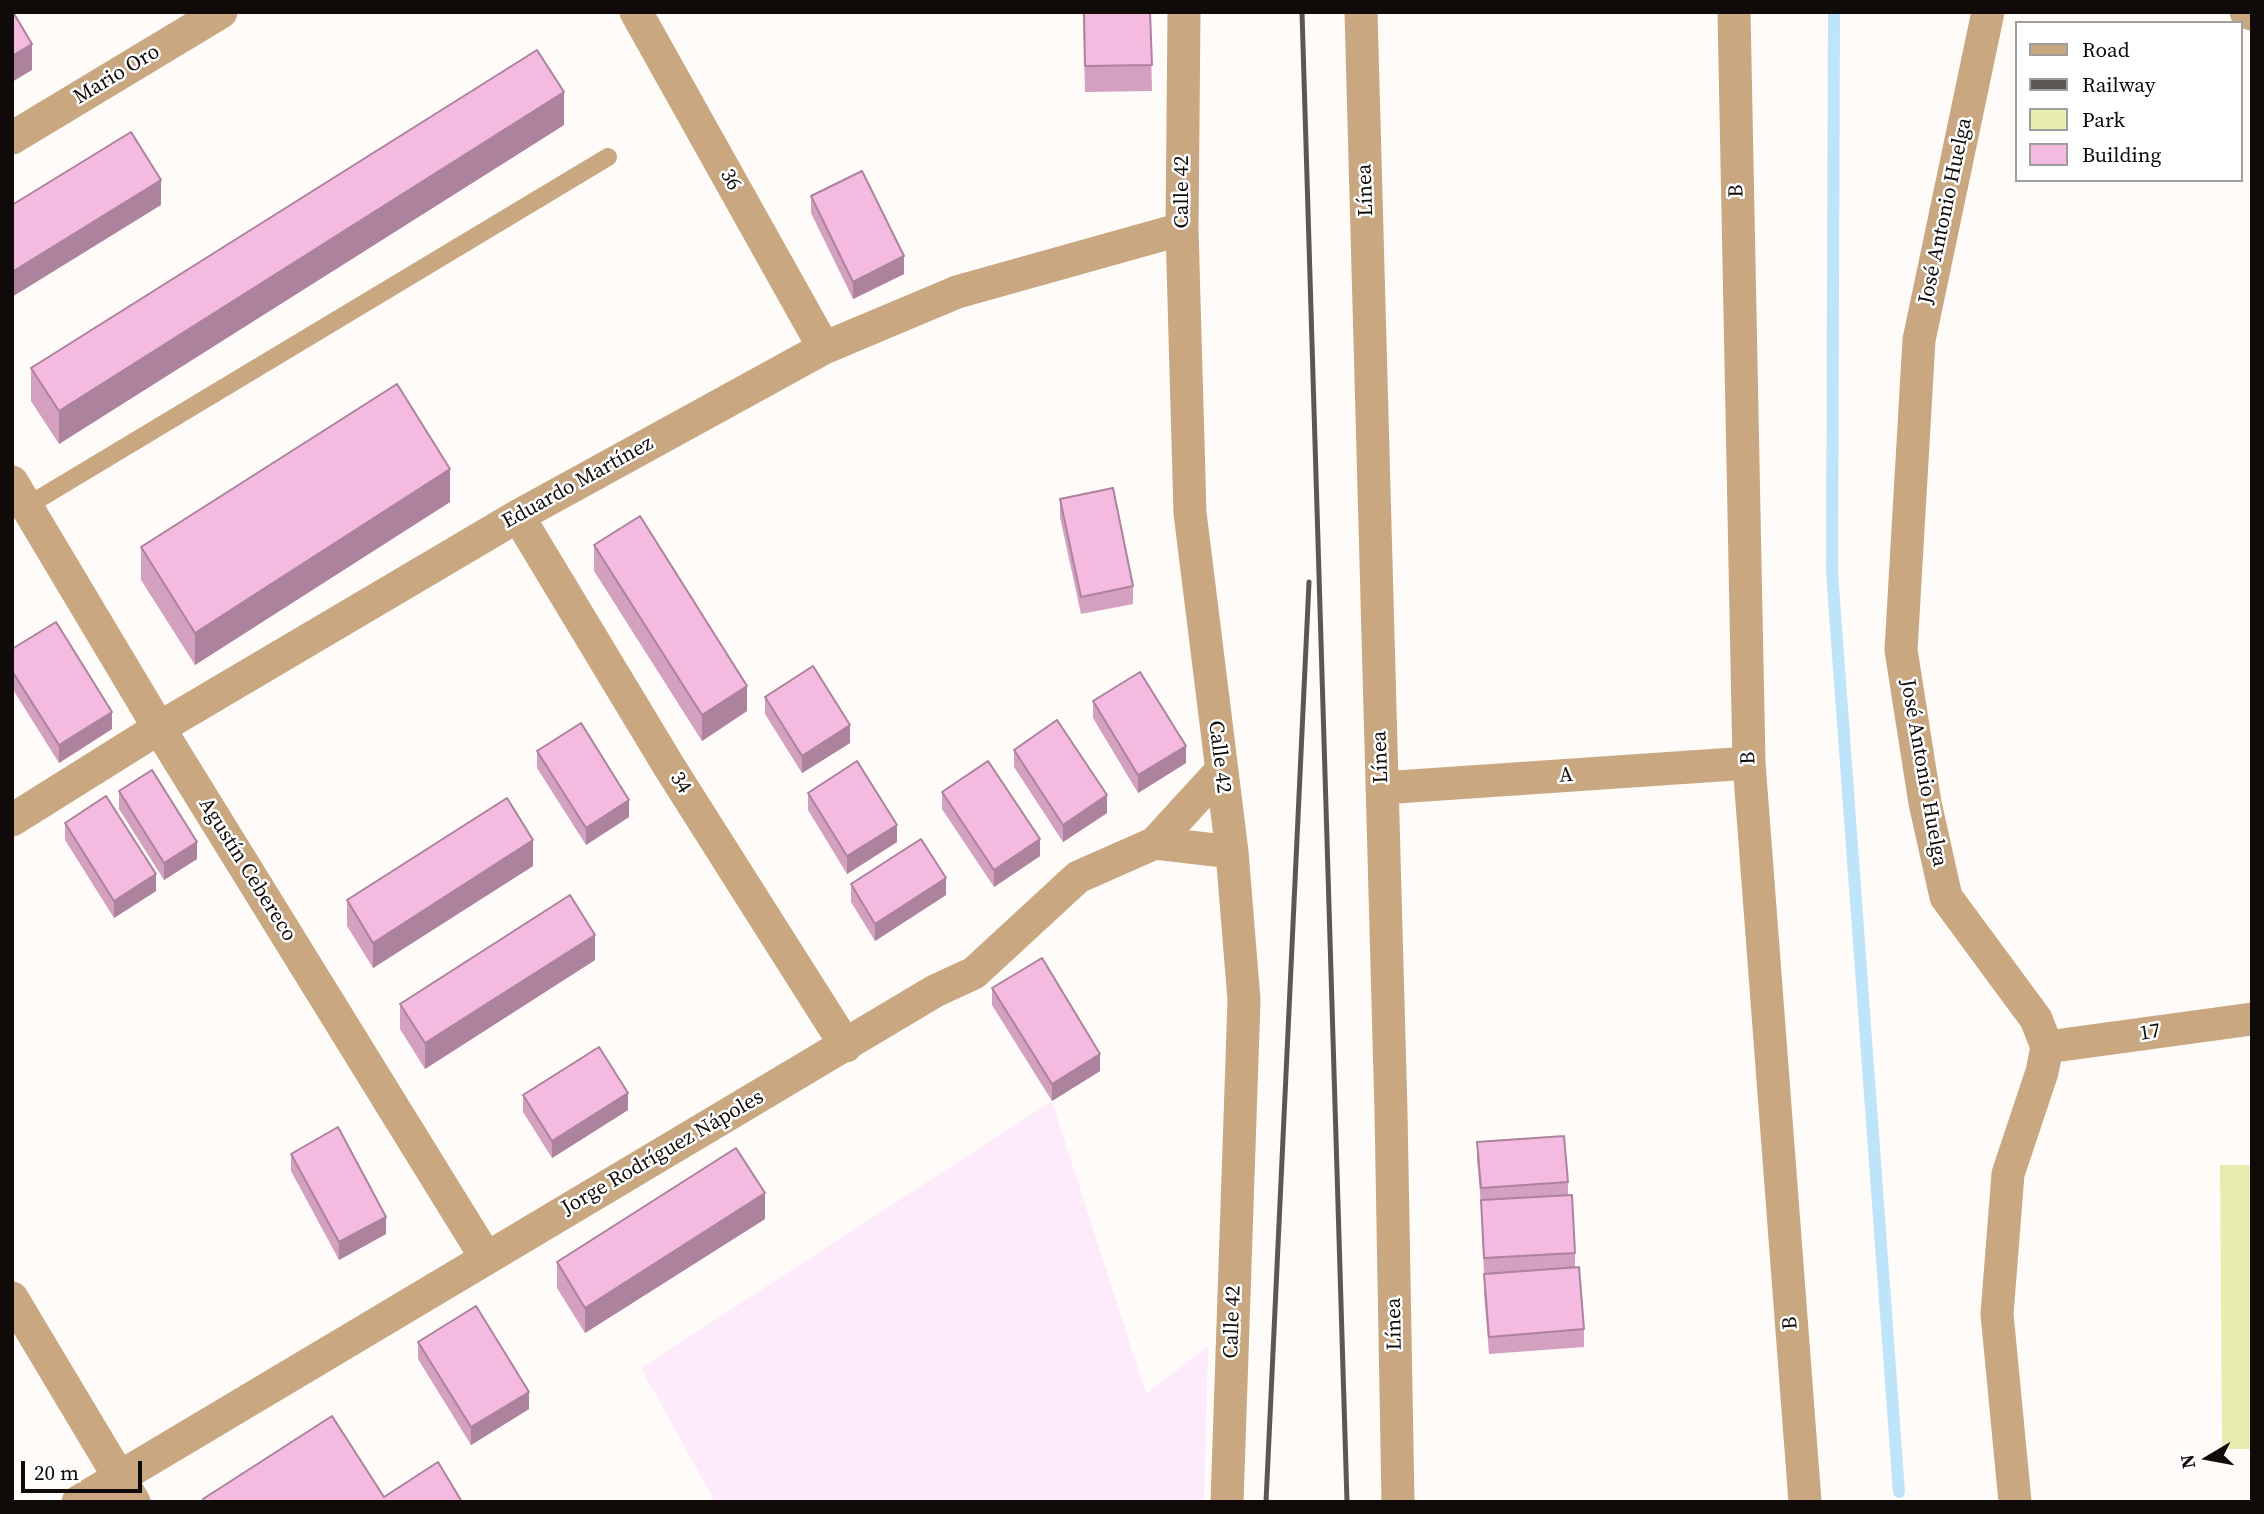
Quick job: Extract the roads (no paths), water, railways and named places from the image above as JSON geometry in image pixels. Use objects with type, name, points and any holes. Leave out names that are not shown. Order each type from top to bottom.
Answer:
[{"type":"street","name":"36","points":[[636,12],[824,348]]},
{"type":"street","name":"Calle 42","points":[[1184,12],[1182,229],[1190,513],[1232,852],[1244,1000],[1227,1502]]},
{"type":"street","name":"Línea","points":[[1361,12],[1398,1502]]},
{"type":"street","name":"B","points":[[1734,12],[1749,764],[1805,1502]]},
{"type":"street","name":"José Antonio Huelga","points":[[1987,12],[1920,340],[1901,650],[1925,803],[1946,897],[2036,1018],[2048,1047]]},
{"type":"street","points":[[2246,12],[2252,14]]},
{"type":"street","name":"Mario Oro","points":[[12,138],[204,17]]},
{"type":"street","name":"Eduardo Martínez","points":[[12,820],[159,728],[518,516],[824,348],[957,292],[1182,229]]},
{"type":"street","name":"Agustín Cebereco","points":[[20,494],[159,728],[485,1256]]},
{"type":"street","name":"34","points":[[518,516],[670,768],[846,1046]]},
{"type":"street","name":"A","points":[[1382,788],[1749,764]]},
{"type":"street","name":"Jorge Rodríguez Nápoles","points":[[78,1502],[127,1489],[485,1256],[846,1046],[935,991],[974,972],[1078,877],[1155,843],[1220,772]]},
{"type":"street","points":[[1155,843],[1232,852]]},
{"type":"street","name":"17","points":[[2048,1047],[2252,1019]]},
{"type":"street","points":[[2015,1502],[1997,1314],[2008,1174],[2048,1047]]},
{"type":"street","points":[[12,1298],[127,1489]]},
{"type":"lane","points":[[20,494],[608,157]]},
{"type":"waterway","points":[[1834,12],[1832,572],[1899,1492]]},
{"type":"railway","points":[[1302,12],[1347,1502]]},
{"type":"railway","points":[[1266,1502],[1309,582]]}]
